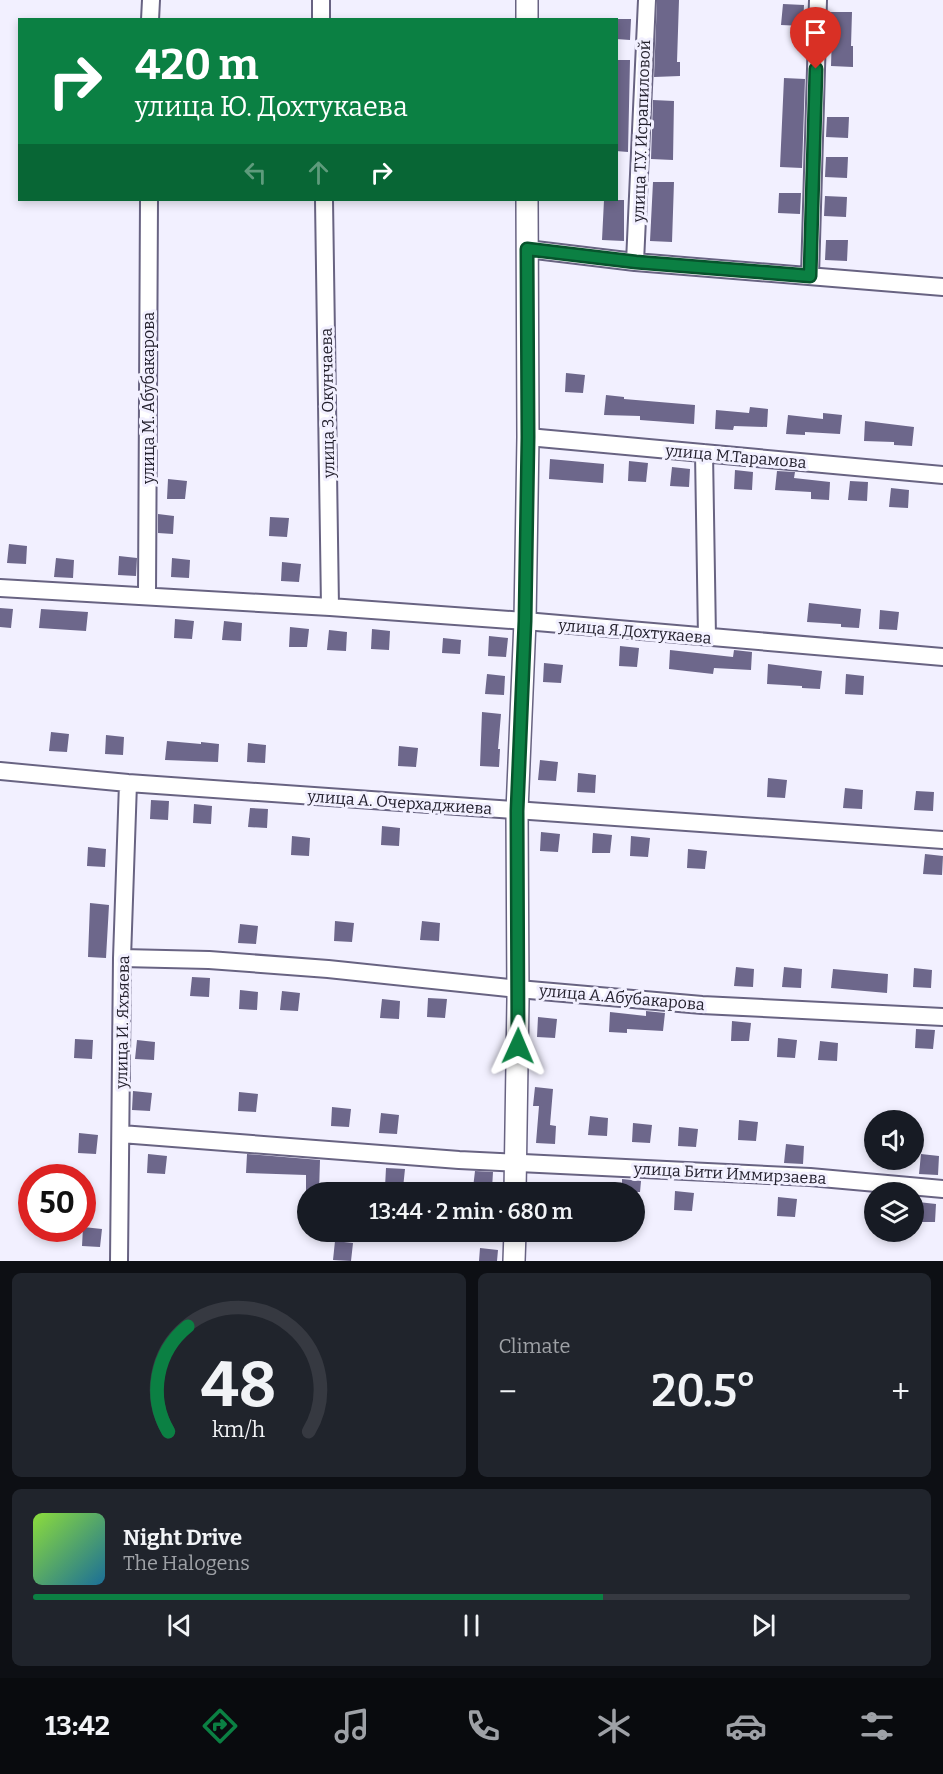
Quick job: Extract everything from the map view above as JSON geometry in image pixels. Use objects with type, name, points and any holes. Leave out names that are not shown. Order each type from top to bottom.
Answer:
[{"type":"main road","points":[[527,0],[527,18]]},
{"type":"main road","points":[[515,1182],[517,811],[525,621],[528,437],[527,201]]},
{"type":"main road","points":[[514,1261],[515,1242]]},
{"type":"street","points":[[150,18],[151,0]]},
{"type":"street","points":[[321,0],[321,18]]},
{"type":"street","name":"улица Т.У. Исрапиловой","points":[[636,262],[647,0]]},
{"type":"street","points":[[810,276],[818,0]]},
{"type":"street","name":"улица М. Абубакарова","points":[[147,596],[149,201]]},
{"type":"street","name":"улица З. Окунчаева","points":[[324,201],[330,607]]},
{"type":"street","points":[[527,249],[636,262],[943,287]]},
{"type":"street","name":"улица М.Тарамова","points":[[528,437],[943,475]]},
{"type":"street","points":[[704,453],[707,637]]},
{"type":"street","name":"улица Я.Дохтукаева","points":[[0,588],[525,621],[943,657]]},
{"type":"street","name":"улица А. Очерхаджиева","points":[[0,771],[128,783],[943,840]]},
{"type":"street","name":"улица И. Яхъяева","points":[[119,1261],[122,958],[128,783]]},
{"type":"street","name":"улица А.Абубакарова","points":[[122,958],[209,960],[328,969],[702,1005],[943,1017]]},
{"type":"street","name":"улица Бити Иммирзаева","points":[[121,1134],[389,1155],[810,1177],[943,1189]]},
{"type":"building","points":[[657,0],[679,0],[677,62],[680,62],[680,76],[654,77]]},
{"type":"building","points":[[783,4],[804,5],[803,26],[781,25]]},
{"type":"building","points":[[830,12],[852,12],[853,67],[831,66]]},
{"type":"building","points":[[618,19],[631,19],[630,40],[618,39]]},
{"type":"building","points":[[618,60],[630,60],[628,152],[618,151]]},
{"type":"building","points":[[784,78],[805,79],[802,168],[780,167]]},
{"type":"building","points":[[653,100],[674,101],[673,160],[651,159]]},
{"type":"building","points":[[827,117],[849,117],[848,138],[826,137]]},
{"type":"building","points":[[826,157],[848,157],[847,178],[825,177]]},
{"type":"building","points":[[653,182],[674,182],[672,242],[650,241]]},
{"type":"building","points":[[779,193],[801,193],[800,214],[778,213]]},
{"type":"building","points":[[825,196],[847,197],[846,217],[824,216]]},
{"type":"building","points":[[624,200],[624,241],[602,240],[604,201]]},
{"type":"building","points":[[826,240],[848,240],[847,261],[825,260]]},
{"type":"building","points":[[566,373],[585,375],[583,393],[565,392]]},
{"type":"building","points":[[606,395],[624,397],[624,399],[695,405],[694,424],[640,420],[640,416],[604,415]]},
{"type":"building","points":[[750,407],[768,409],[767,427],[734,426],[733,430],[715,429],[716,410],[749,413]]},
{"type":"building","points":[[823,413],[842,415],[840,434],[805,432],[805,435],[786,434],[788,415],[823,419]]},
{"type":"building","points":[[865,421],[914,427],[912,446],[894,445],[894,442],[864,441]]},
{"type":"building","points":[[550,459],[604,464],[603,483],[549,479]]},
{"type":"building","points":[[629,461],[648,463],[646,482],[628,481]]},
{"type":"building","points":[[672,467],[690,469],[689,487],[670,486]]},
{"type":"building","points":[[735,470],[753,472],[752,490],[734,489]]},
{"type":"building","points":[[777,471],[795,472],[794,478],[830,482],[829,500],[811,499],[811,492],[775,490]]},
{"type":"building","points":[[168,479],[187,481],[185,499],[167,499]]},
{"type":"building","points":[[850,481],[868,482],[867,501],[848,500]]},
{"type":"building","points":[[891,488],[909,490],[908,508],[889,507]]},
{"type":"building","points":[[158,514],[174,516],[173,534],[158,533]]},
{"type":"building","points":[[270,517],[289,518],[287,537],[269,536]]},
{"type":"building","points":[[9,544],[27,546],[26,564],[7,563]]},
{"type":"building","points":[[119,556],[137,558],[136,576],[118,575]]},
{"type":"building","points":[[56,558],[74,560],[73,578],[54,577]]},
{"type":"building","points":[[172,558],[190,560],[189,578],[171,577]]},
{"type":"building","points":[[282,562],[301,564],[299,582],[281,581]]},
{"type":"building","points":[[809,603],[861,609],[859,628],[841,627],[841,624],[807,622]]},
{"type":"building","points":[[0,608],[13,609],[11,628],[0,627]]},
{"type":"building","points":[[41,609],[88,612],[86,631],[39,628]]},
{"type":"building","points":[[880,610],[899,612],[897,630],[879,629]]},
{"type":"building","points":[[175,619],[194,621],[192,639],[174,638]]},
{"type":"building","points":[[224,621],[242,623],[241,641],[222,640]]},
{"type":"building","points":[[290,627],[309,629],[307,647],[289,647]]},
{"type":"building","points":[[372,629],[390,631],[389,650],[371,649]]},
{"type":"building","points":[[329,630],[347,632],[346,651],[327,650]]},
{"type":"building","points":[[489,636],[508,638],[506,657],[488,656]]},
{"type":"building","points":[[443,638],[461,640],[460,654],[442,653]]},
{"type":"building","points":[[620,646],[639,648],[637,667],[619,666]]},
{"type":"building","points":[[670,650],[733,657],[734,650],[752,652],[751,670],[714,668],[713,674],[669,669]]},
{"type":"building","points":[[544,663],[563,665],[561,683],[543,682]]},
{"type":"building","points":[[768,664],[822,671],[820,689],[767,684]]},
{"type":"building","points":[[487,674],[505,676],[504,695],[485,694]]},
{"type":"building","points":[[846,674],[864,676],[863,695],[845,694]]},
{"type":"building","points":[[482,712],[501,714],[499,767],[480,766]]},
{"type":"building","points":[[51,732],[69,734],[67,752],[49,751]]},
{"type":"building","points":[[106,735],[124,737],[123,755],[105,754]]},
{"type":"building","points":[[167,741],[219,744],[218,762],[165,760]]},
{"type":"building","points":[[248,743],[266,745],[265,763],[247,762]]},
{"type":"building","points":[[399,746],[418,748],[416,767],[398,766]]},
{"type":"building","points":[[540,760],[558,762],[556,781],[538,780]]},
{"type":"building","points":[[578,773],[596,775],[595,793],[577,792]]},
{"type":"building","points":[[768,778],[787,780],[785,798],[767,797]]},
{"type":"building","points":[[845,788],[863,790],[862,809],[843,808]]},
{"type":"building","points":[[916,791],[934,792],[933,811],[914,810]]},
{"type":"building","points":[[151,800],[169,801],[168,820],[150,819]]},
{"type":"building","points":[[194,804],[212,806],[211,824],[193,823]]},
{"type":"building","points":[[250,808],[268,809],[267,828],[248,827]]},
{"type":"building","points":[[382,826],[400,828],[399,846],[381,845]]},
{"type":"building","points":[[541,832],[560,834],[558,852],[540,851]]},
{"type":"building","points":[[593,833],[612,835],[610,853],[592,853]]},
{"type":"building","points":[[292,836],[310,838],[309,856],[291,855]]},
{"type":"building","points":[[631,836],[650,838],[648,857],[630,856]]},
{"type":"building","points":[[88,847],[106,849],[105,867],[87,866]]},
{"type":"building","points":[[688,849],[707,851],[705,869],[687,868]]},
{"type":"building","points":[[925,854],[943,856],[942,875],[923,874]]},
{"type":"building","points":[[90,903],[109,905],[106,958],[88,957]]},
{"type":"building","points":[[335,921],[354,923],[352,942],[334,941]]},
{"type":"building","points":[[422,921],[440,923],[439,941],[420,940]]},
{"type":"building","points":[[240,924],[258,926],[256,944],[238,943]]},
{"type":"building","points":[[736,967],[754,969],[753,987],[734,986]]},
{"type":"building","points":[[784,967],[802,969],[801,988],[782,987]]},
{"type":"building","points":[[914,968],[932,970],[931,988],[913,987]]},
{"type":"building","points":[[833,969],[888,974],[887,993],[831,988]]},
{"type":"building","points":[[192,977],[210,978],[209,997],[190,996]]},
{"type":"building","points":[[240,990],[258,992],[257,1010],[239,1009]]},
{"type":"building","points":[[282,991],[300,993],[298,1011],[280,1010]]},
{"type":"building","points":[[428,998],[447,999],[445,1018],[427,1017]]},
{"type":"building","points":[[382,999],[400,1001],[399,1019],[380,1018]]},
{"type":"building","points":[[646,1011],[665,1013],[663,1031],[627,1029],[627,1033],[609,1032],[610,1012],[646,1016]]},
{"type":"building","points":[[538,1017],[557,1019],[555,1038],[537,1037]]},
{"type":"building","points":[[732,1021],[751,1023],[749,1041],[731,1041]]},
{"type":"building","points":[[916,1029],[935,1030],[933,1049],[915,1048]]},
{"type":"building","points":[[778,1038],[797,1040],[795,1058],[777,1057]]},
{"type":"building","points":[[75,1039],[93,1040],[92,1059],[74,1058]]},
{"type":"building","points":[[137,1040],[155,1042],[154,1060],[135,1059]]},
{"type":"building","points":[[820,1041],[838,1043],[837,1061],[818,1060]]},
{"type":"building","points":[[535,1087],[553,1089],[550,1125],[556,1126],[555,1144],[536,1143],[539,1106],[533,1106]]},
{"type":"building","points":[[133,1091],[152,1093],[150,1111],[132,1110]]},
{"type":"building","points":[[239,1092],[258,1094],[256,1112],[238,1111]]},
{"type":"building","points":[[332,1107],[351,1109],[349,1127],[331,1126]]},
{"type":"building","points":[[381,1113],[399,1115],[397,1134],[379,1133]]},
{"type":"building","points":[[590,1116],[608,1118],[607,1136],[588,1135]]},
{"type":"building","points":[[739,1120],[758,1122],[756,1141],[738,1140]]},
{"type":"building","points":[[633,1123],[652,1125],[650,1143],[632,1142]]},
{"type":"building","points":[[679,1127],[698,1129],[696,1147],[678,1146]]},
{"type":"building","points":[[79,1133],[98,1135],[96,1154],[78,1153]]},
{"type":"building","points":[[786,1144],[804,1146],[803,1164],[784,1163]]},
{"type":"building","points":[[148,1154],[167,1156],[165,1174],[147,1173]]},
{"type":"building","points":[[247,1154],[320,1160],[319,1182],[306,1182],[306,1175],[246,1173]]},
{"type":"building","points":[[924,1154],[939,1156],[938,1175],[919,1174],[919,1170],[924,1170]]},
{"type":"building","points":[[386,1168],[405,1169],[404,1182],[385,1182]]},
{"type":"building","points":[[475,1171],[493,1172],[492,1182],[474,1182]]},
{"type":"building","points":[[622,1179],[641,1181],[641,1182],[622,1182]]},
{"type":"building","points":[[675,1191],[694,1193],[692,1211],[674,1210]]},
{"type":"building","points":[[778,1197],[797,1199],[795,1217],[777,1216]]},
{"type":"building","points":[[924,1203],[936,1204],[935,1222],[924,1222]]},
{"type":"building","points":[[96,1228],[102,1229],[100,1247],[82,1246],[82,1242],[96,1242]]},
{"type":"building","points":[[335,1242],[353,1243],[351,1261],[333,1260]]},
{"type":"building","points":[[480,1248],[498,1250],[497,1261],[479,1261]]},
{"type":"route","points":[[518,1046],[517,811],[525,621],[528,437],[527,249],[636,262],[810,276],[816,69]]}]
